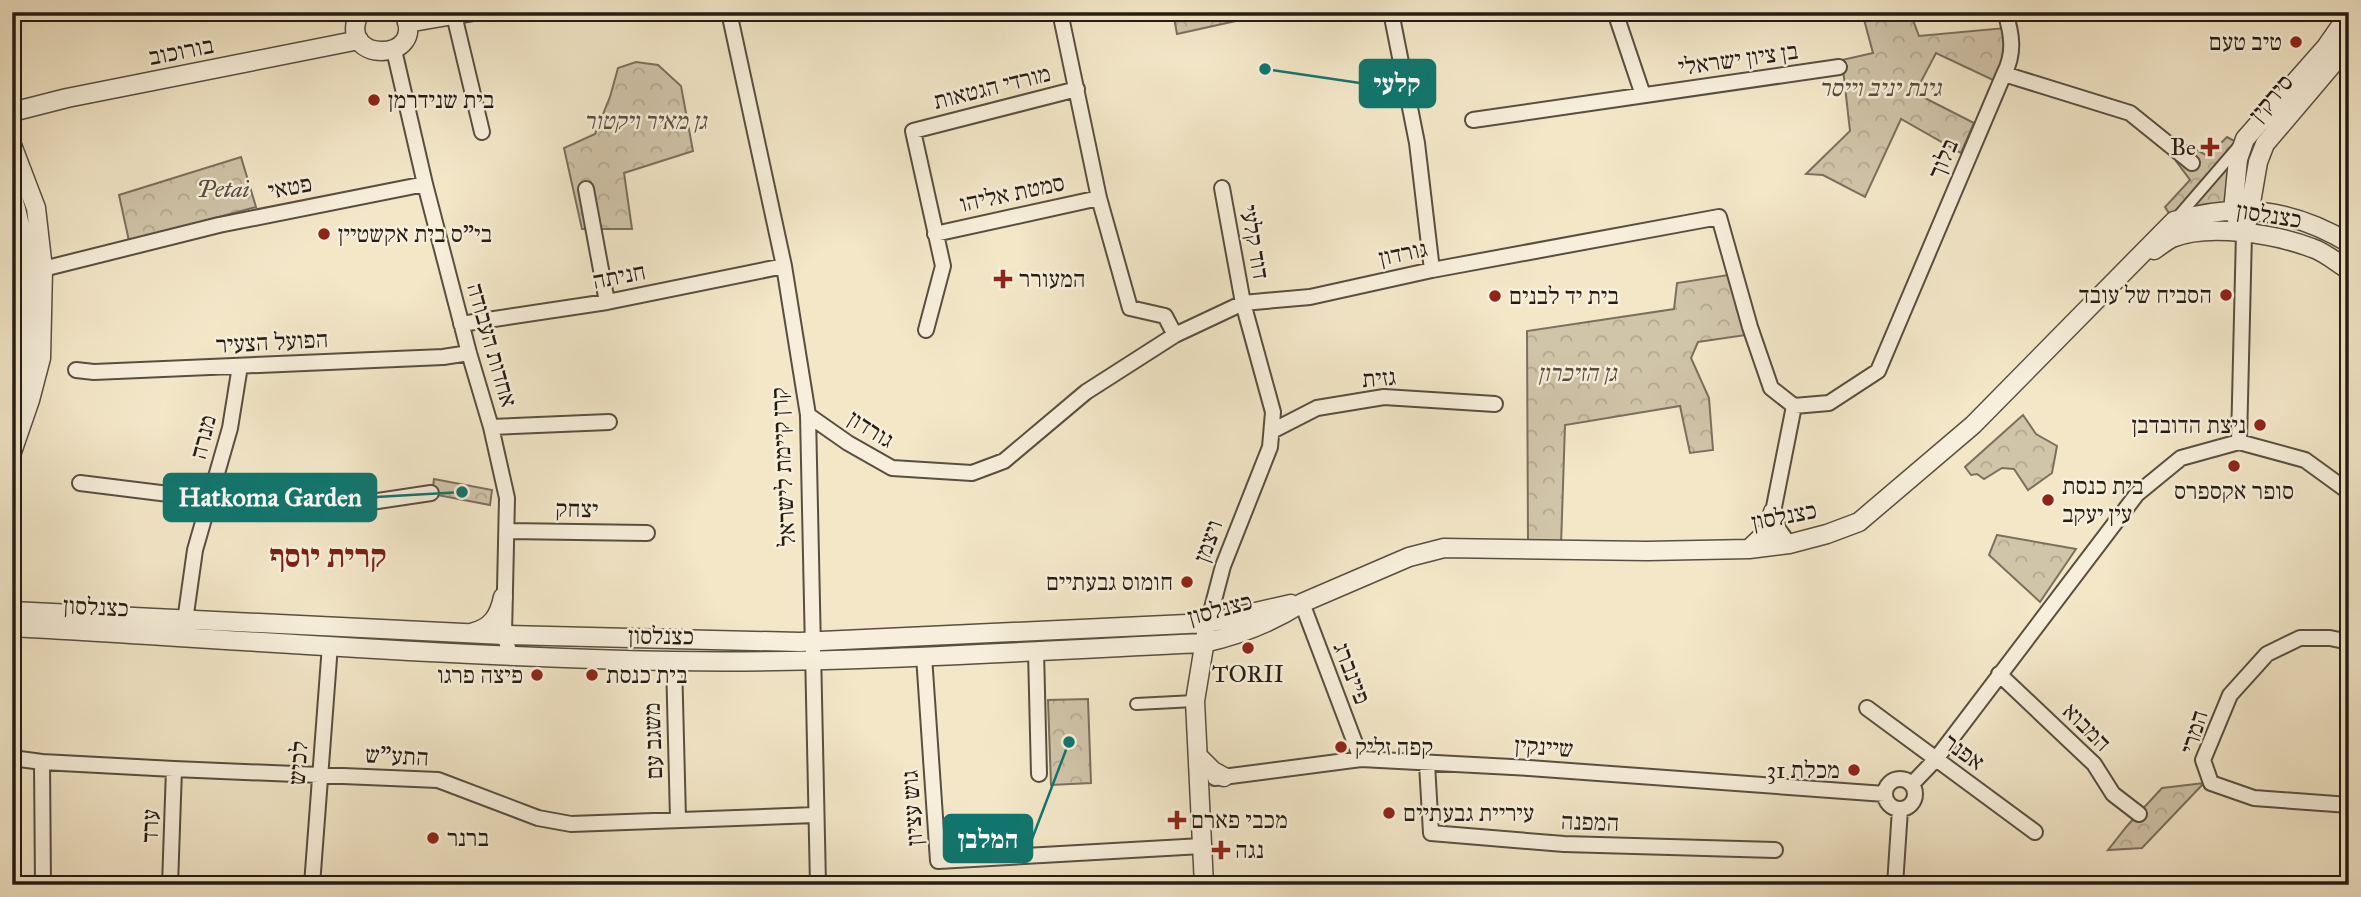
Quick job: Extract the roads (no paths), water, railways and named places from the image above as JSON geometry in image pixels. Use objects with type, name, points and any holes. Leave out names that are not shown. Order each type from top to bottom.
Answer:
[{"type":"street","points":[[360,12],[356,23],[359,40],[375,52],[394,50],[406,37],[405,18],[462,14],[482,132]]},
{"type":"street","name":"קרן קיימת לישראל","points":[[729,12],[784,266],[808,415],[818,885]]},
{"type":"street","points":[[1060,12],[1099,198],[1130,308],[1165,316],[1175,335]]},
{"type":"street","points":[[1391,12],[1417,143],[1432,270]]},
{"type":"street","points":[[1615,12],[1643,95]]},
{"type":"street","name":"בלוך","points":[[1794,406],[1829,403],[1878,371],[2011,60],[2011,33],[2006,12]]},
{"type":"street","name":"סירקין","points":[[2174,221],[2326,47],[2349,15]]},
{"type":"street","name":"בורוכוב","points":[[12,112],[67,98],[359,40]]},
{"type":"street","name":"סירקין","points":[[2239,442],[2244,233],[2252,210],[2258,162],[2265,144],[2349,45]]},
{"type":"street","name":"אחדות העבודה","points":[[394,50],[425,184],[491,427],[507,498],[503,597],[504,635],[511,657]]},
{"type":"street","name":"בן ציון ישראלי","points":[[1473,120],[1839,66]]},
{"type":"street","points":[[2004,74],[2130,113],[2192,163]]},
{"type":"street","name":"מורדי הגטאות","points":[[926,330],[943,266],[913,131],[1077,89]]},
{"type":"street","name":"סירקין","points":[[2244,233],[2233,211],[2238,159],[2245,139]]},
{"type":"street","points":[[12,145],[36,208],[43,269],[41,358],[12,452]]},
{"type":"street","name":"פטאי","points":[[43,269],[219,225],[425,184]]},
{"type":"street","name":"דוד קלעי","points":[[1222,188],[1243,303]]},
{"type":"street","points":[[586,189],[607,302]]},
{"type":"street","points":[[12,194],[24,236],[29,297],[29,319],[22,369],[12,404]]},
{"type":"street","name":"סמטת אליהו","points":[[935,234],[1099,198]]},
{"type":"street","name":"כצנלסון","points":[[12,627],[511,657],[674,661],[812,660],[1204,643],[1246,632],[1301,603],[1409,557],[1444,548],[1647,551],[1749,549],[1789,544],[1827,534],[1859,522],[1973,425],[2174,221],[2194,215],[2233,211],[2281,213],[2324,228],[2349,243]]},
{"type":"street","name":"גורדון","points":[[808,415],[848,443],[892,468],[972,473],[1004,461],[1086,392],[1175,335],[1243,303],[1310,297],[1432,270],[1719,216],[1750,327],[1771,388],[1794,406]]},
{"type":"street","name":"כצנלסון","points":[[2139,259],[2172,238],[2203,232],[2244,233],[2275,237],[2314,248],[2349,271]]},
{"type":"street","name":"חניתה","points":[[461,324],[607,302],[784,266]]},
{"type":"street","name":"ויצמן","points":[[1204,885],[1195,701],[1208,623],[1223,566],[1270,447],[1272,431],[1273,412],[1243,303]]},
{"type":"street","name":"הפועל הצעיר","points":[[76,370],[94,372],[240,366],[443,357],[469,353]]},
{"type":"street","name":"מנרה","points":[[186,621],[195,550],[230,429],[240,366]]},
{"type":"street","name":"גזית","points":[[1272,431],[1317,408],[1384,397],[1495,404]]},
{"type":"street","points":[[1749,549],[1768,531],[1794,406]]},
{"type":"street","points":[[491,427],[609,422]]},
{"type":"street","points":[[1912,784],[1936,759],[2137,494],[2181,458],[2239,442],[2305,460],[2349,492]]},
{"type":"street","points":[[80,483],[209,499],[358,504],[431,493]]},
{"type":"street","points":[[1773,512],[1779,530],[1789,544]]},
{"type":"street","name":"יצחק","points":[[507,531],[647,533]]},
{"type":"street","points":[[467,634],[480,631],[493,623],[500,611],[503,597]]},
{"type":"street","name":"כצנלסון","points":[[12,611],[467,634],[812,641],[1208,623],[1301,603]]},
{"type":"street","name":"פיינברג","points":[[1301,603],[1361,759]]},
{"type":"street","points":[[174,636],[182,631],[186,621]]},
{"type":"street","name":"המרי","points":[[2349,642],[2330,638],[2300,638],[2267,654],[2230,695],[2203,760],[2211,783],[2253,798],[2349,805]]},
{"type":"street","name":"לכיש","points":[[312,885],[330,645]]},
{"type":"street","points":[[1036,651],[1040,774]]},
{"type":"street","name":"גוש עציון","points":[[924,656],[938,861],[1202,846]]},
{"type":"street","name":"משגב עם","points":[[674,661],[678,820]]},
{"type":"street","name":"המבוא","points":[[1999,674],[2094,764],[2113,794],[2139,814]]},
{"type":"street","points":[[1136,704],[1195,701]]},
{"type":"street","name":"אפנר","points":[[1867,708],[2035,832]]},
{"type":"street","points":[[1198,756],[1213,771],[1224,777]]},
{"type":"street","name":"התע\"ש","points":[[12,758],[174,769],[438,780],[538,818],[571,824],[815,816]]},
{"type":"street","name":"שיינקין","points":[[1200,779],[1361,759],[1529,768],[1885,794]]},
{"type":"street","points":[[42,762],[43,885]]},
{"type":"street","name":"המפנה","points":[[1427,764],[1431,833],[1564,844],[1775,850]]},
{"type":"street","name":"ערד","points":[[170,885],[174,769]]},
{"type":"street","points":[[1902,779],[1912,784],[1915,791],[1914,802],[1910,806],[1900,809],[1888,803],[1885,794],[1889,783],[1902,779]]},
{"type":"street","points":[[1895,885],[1900,809]]},
{"type":"place","name":"טיב טעם","points":[[2296,42]]},
{"type":"place","name":"קלעי","points":[[1265,69]]},
{"type":"place","name":"בית שנידרמן","points":[[374,100]]},
{"type":"place","name":"Be","points":[[2210,147]]},
{"type":"place","name":"בי\"ס בית אקשטיין","points":[[324,234]]},
{"type":"place","name":"המעורר","points":[[1003,279]]},
{"type":"place","name":"הסביח של עובד","points":[[2226,295]]},
{"type":"place","name":"בית יד לבנים","points":[[1495,296]]},
{"type":"place","name":"ניצת הדובדבן","points":[[2260,425]]},
{"type":"place","name":"סופר אקספרס","points":[[2234,466]]},
{"type":"place","name":"Hatkoma Garden","points":[[462,492]]},
{"type":"place","name":"בית כנסת עין יעקב","points":[[2048,500]]},
{"type":"place","name":"חומוס גבעתיים","points":[[1187,582]]},
{"type":"place","name":"TORII","points":[[1248,648]]},
{"type":"place","name":"פיצה פרגו","points":[[537,675]]},
{"type":"place","name":"בית כנסת","points":[[592,675]]},
{"type":"place","name":"המלבן","points":[[1069,742]]},
{"type":"place","name":"קפה זליק","points":[[1341,747]]},
{"type":"place","name":"מכלת 31","points":[[1854,770]]},
{"type":"place","name":"עיריית גבעתיים","points":[[1389,813]]},
{"type":"place","name":"מכבי פארם","points":[[1177,820]]},
{"type":"place","name":"ברנר","points":[[433,838]]},
{"type":"place","name":"נגה","points":[[1221,850]]},
{"type":"district","name":"קרית יוסף","points":[[328,556]]},
{"type":"park label","name":"גינת יניב וייסר","points":[[1880,88]]},
{"type":"park label","name":"גן מאיר ויקטור","points":[[645,121]]},
{"type":"park label","name":"Petai","points":[[223,189]]},
{"type":"park label","name":"גן הזיכרון","points":[[1577,373]]}]
